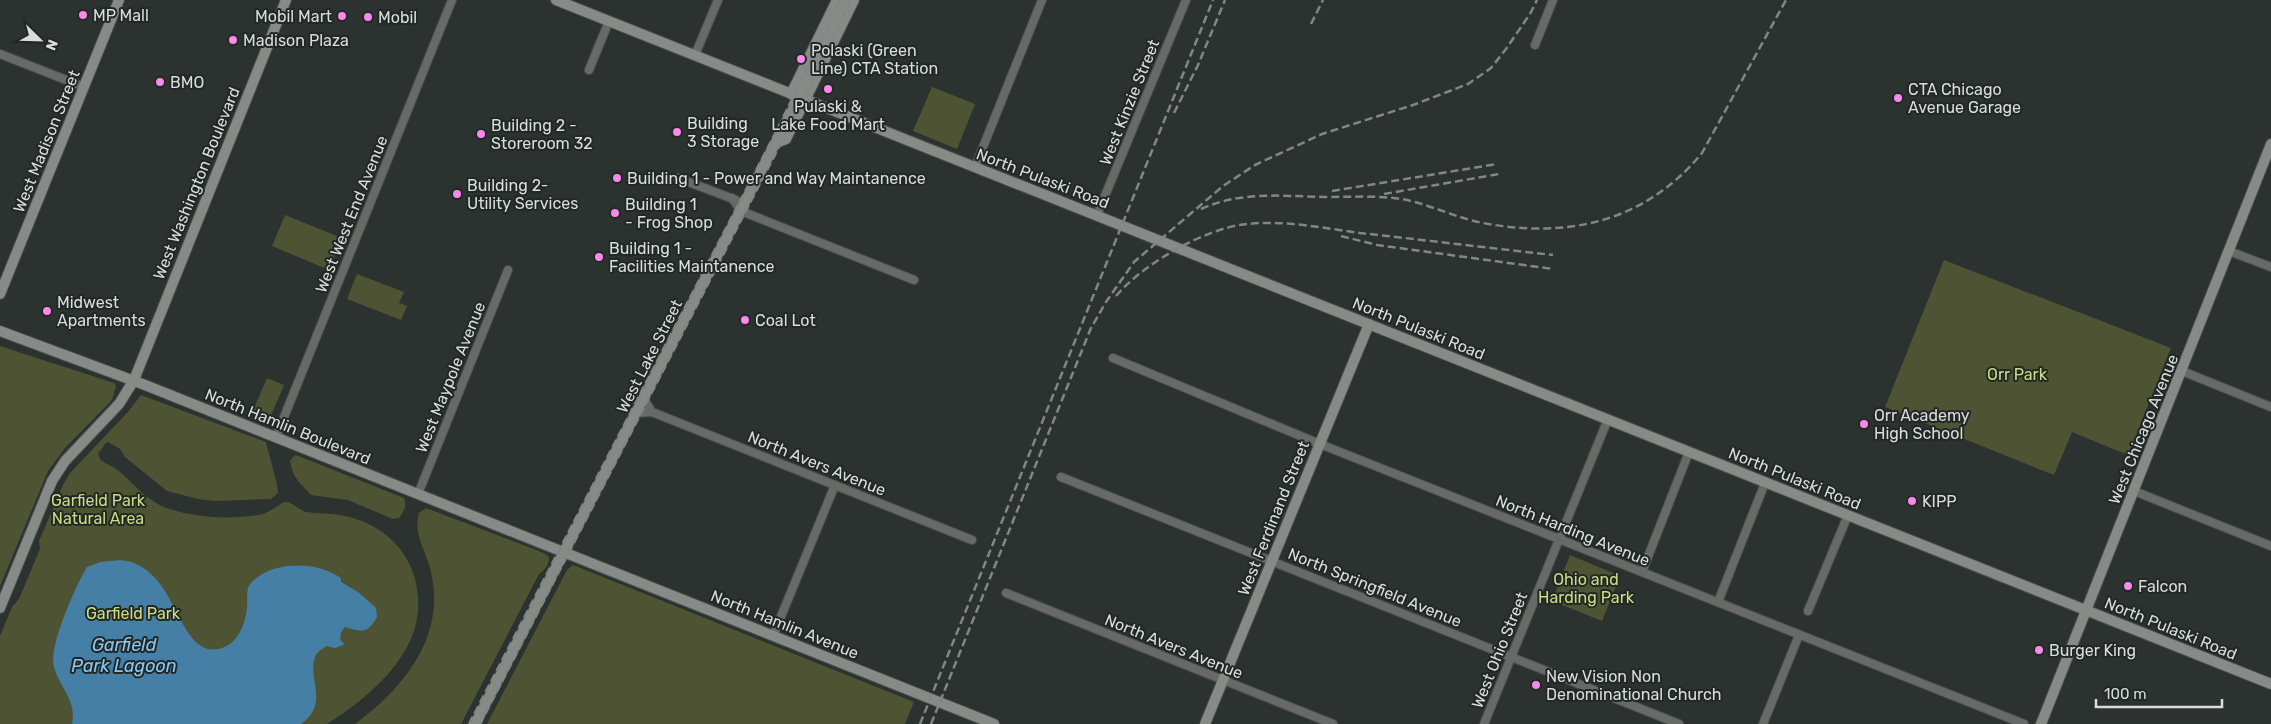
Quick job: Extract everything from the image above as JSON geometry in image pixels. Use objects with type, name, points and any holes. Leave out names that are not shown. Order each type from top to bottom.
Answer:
[{"type":"main road","name":"West Madison Street","points":[[0,294],[119,0]]},
{"type":"main road","name":"West Washington Boulevard","points":[[0,608],[52,481],[65,461],[119,404],[134,380],[286,0]]},
{"type":"main road","name":"North Pulaski Road","points":[[556,0],[2271,684]]},
{"type":"main road","name":"West Lake Street","points":[[798,97],[837,0]]},
{"type":"main road","name":"West Lake Street","points":[[475,724],[555,571],[570,555],[574,533],[776,143],[846,0]]},
{"type":"main road","name":"West Lake Street","points":[[798,97],[854,0]]},
{"type":"main road","name":"West Chicago Avenue","points":[[2041,724],[2271,144]]},
{"type":"main road","name":"West Ferdinand Street","points":[[1205,724],[1369,324]]},
{"type":"main road","name":"North Hamlin Boulevard","points":[[0,331],[134,380],[570,555]]},
{"type":"main road","points":[[551,547],[555,571]]},
{"type":"main road","name":"North Hamlin Avenue","points":[[570,555],[994,724]]},
{"type":"main road","points":[[534,610],[545,604],[570,555]]},
{"type":"street","name":"West West End Avenue","points":[[276,438],[452,0]]},
{"type":"street","points":[[695,55],[718,0]]},
{"type":"street","points":[[976,167],[1042,0]]},
{"type":"street","name":"West Kinzie Street","points":[[1098,215],[1186,0]]},
{"type":"street","points":[[1535,45],[1553,0]]},
{"type":"street","points":[[589,70],[609,21]]},
{"type":"street","points":[[0,54],[84,87]]},
{"type":"street","points":[[678,178],[732,198],[754,216],[914,280]]},
{"type":"street","points":[[2229,250],[2271,267]]},
{"type":"street","name":"West Maypole Avenue","points":[[418,494],[508,270]]},
{"type":"street","name":"North Harding Avenue","points":[[1113,358],[1320,444],[2024,724]]},
{"type":"street","points":[[2182,371],[2271,407]]},
{"type":"street","points":[[644,399],[652,412]]},
{"type":"street","name":"North Avers Avenue","points":[[636,413],[652,412],[972,540]]},
{"type":"street","name":"West Ohio Street","points":[[1484,724],[1608,420]]},
{"type":"street","points":[[1642,572],[1689,452]]},
{"type":"street","name":"North Springfield Avenue","points":[[1061,477],[1680,724]]},
{"type":"street","points":[[1718,602],[1765,482]]},
{"type":"street","points":[[773,636],[835,485]]},
{"type":"street","points":[[2134,491],[2271,546]]},
{"type":"street","points":[[1808,611],[1848,516]]},
{"type":"street","name":"North Avers Avenue","points":[[1006,593],[1333,724]]},
{"type":"street","points":[[1763,724],[1799,635]]},
{"type":"green space","points":[[932,87],[975,104],[957,149],[913,131]]},
{"type":"green space","points":[[285,215],[342,238],[329,270],[272,246]]},
{"type":"green space","name":"Orr Park","points":[[1944,260],[2171,348],[2128,455],[2072,432],[2054,475],[1885,407]]},
{"type":"green space","points":[[357,274],[404,292],[399,303],[407,306],[401,320],[347,299]]},
{"type":"green space","points":[[0,346],[114,383],[116,386],[112,400],[65,448],[48,471],[0,586]]},
{"type":"green space","points":[[267,378],[284,385],[269,420],[252,413]]},
{"type":"green space","name":"Garfield Park","points":[[141,395],[266,442],[278,490],[278,493],[271,499],[214,501],[167,491],[125,457],[120,449],[108,442],[105,444],[98,454],[100,459],[119,471],[155,502],[181,512],[204,516],[228,517],[263,514],[284,502],[288,502],[306,512],[340,515],[357,519],[373,526],[387,535],[407,560],[414,575],[418,609],[415,627],[408,644],[399,661],[372,690],[327,724],[0,724],[0,636],[12,607],[19,599],[40,549],[39,541],[63,485],[70,473],[127,413]]},
{"type":"green space","points":[[296,455],[404,498],[404,511],[399,518],[393,519],[348,500],[311,495],[293,473],[290,462]]},
{"type":"green space","points":[[426,508],[544,553],[549,557],[548,562],[545,569],[539,574],[461,724],[355,724],[390,693],[405,676],[418,657],[427,637],[433,615],[434,592],[430,568],[417,527],[419,513]]},
{"type":"green space","name":"Ohio and Harding Park","points":[[1570,555],[1620,576],[1602,621],[1552,601]]},
{"type":"green space","points":[[573,565],[914,702],[905,724],[487,724],[567,570]]},
{"type":"water","name":"Garfield Park Lagoon","points":[[120,560],[139,566],[154,577],[166,592],[193,639],[204,647],[218,649],[225,647],[235,639],[244,621],[249,586],[260,575],[282,567],[308,566],[331,572],[341,578],[341,582],[358,592],[376,608],[377,617],[364,630],[360,631],[345,627],[341,632],[340,640],[344,643],[343,645],[335,648],[326,646],[317,654],[313,665],[316,700],[310,716],[301,724],[72,724],[73,716],[70,701],[54,667],[53,658],[59,631],[76,587],[87,567],[101,562]]},
{"type":"railway","points":[[469,724],[778,128],[840,0]]},
{"type":"railway","points":[[480,724],[794,118],[851,0]]},
{"type":"railway","points":[[920,724],[1213,0]]},
{"type":"railway","points":[[1174,113],[1198,65],[1225,0]]},
{"type":"railway","points":[[1311,24],[1323,0]]},
{"type":"railway","points":[[931,724],[1091,328],[1106,302],[1134,262],[1223,186],[1255,165],[1322,134],[1413,105],[1468,84],[1491,68],[1530,14],[1537,0]]},
{"type":"railway","points":[[1201,209],[1216,203],[1246,197],[1376,197],[1407,200],[1473,221],[1514,227],[1545,229],[1575,226],[1603,220],[1630,210],[1656,195],[1680,176],[1702,153],[1786,0]]},
{"type":"railway","points":[[1332,191],[1497,164]]},
{"type":"railway","points":[[1384,194],[1499,174]]},
{"type":"railway","points":[[1116,296],[1158,260],[1194,240],[1213,232],[1247,224],[1304,225],[1553,255]]},
{"type":"railway","points":[[1341,236],[1377,245],[1553,269]]},
{"type":"place","name":"MP Mall","points":[[83,15]]},
{"type":"place","name":"Mobil Mart","points":[[342,16]]},
{"type":"place","name":"Mobil","points":[[368,17]]},
{"type":"place","name":"Madison Plaza","points":[[233,40]]},
{"type":"place","name":"Polaski (Green Line) CTA Station","points":[[801,59]]},
{"type":"place","name":"BMO","points":[[160,82]]},
{"type":"place","name":"Pulaski & Lake Food Mart","points":[[828,89]]},
{"type":"place","name":"CTA Chicago Avenue Garage","points":[[1898,98]]},
{"type":"place","name":"Building 3 Storage","points":[[677,132]]},
{"type":"place","name":"Building 2 - Storeroom 32","points":[[481,134]]},
{"type":"place","name":"Building 1 - Power and Way Maintanence","points":[[617,178]]},
{"type":"place","name":"Building 2- Utility Services","points":[[457,194]]},
{"type":"place","name":"Building 1 - Frog Shop","points":[[615,213]]},
{"type":"place","name":"Building 1 - Facilities Maintanence","points":[[599,257]]},
{"type":"place","name":"Midwest Apartments","points":[[47,311]]},
{"type":"place","name":"Coal Lot","points":[[745,320]]},
{"type":"place","name":"Orr Academy High School","points":[[1864,424]]},
{"type":"place","name":"KIPP","points":[[1912,501]]},
{"type":"place","name":"Falcon","points":[[2128,586]]},
{"type":"place","name":"Burger King","points":[[2039,650]]},
{"type":"place","name":"New Vision Non Denominational Church","points":[[1536,685]]},
{"type":"park label","name":"Garfield Park Natural Area","points":[[98,509]]}]
